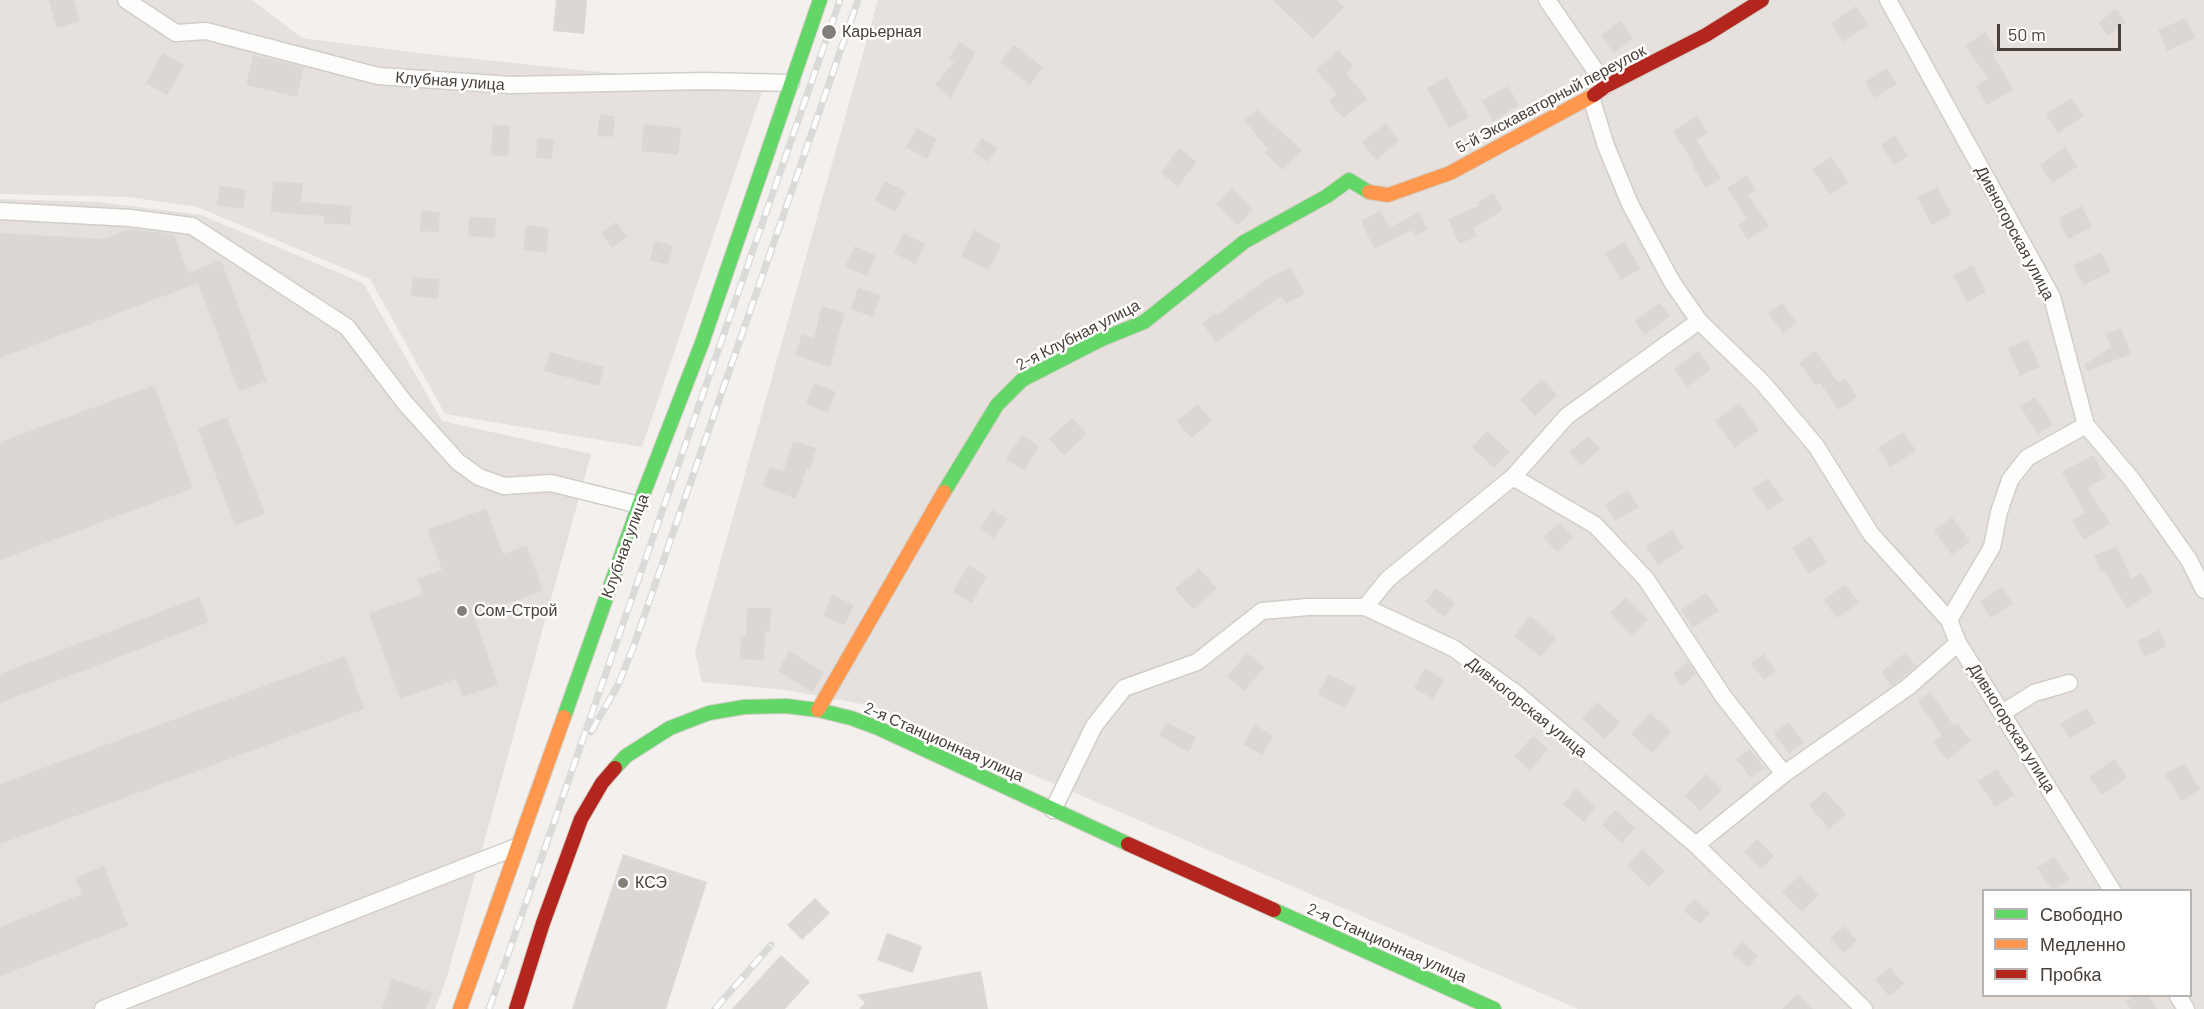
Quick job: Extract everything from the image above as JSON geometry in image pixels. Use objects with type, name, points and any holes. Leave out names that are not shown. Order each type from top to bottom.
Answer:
[{"type":"street","name":"Клубная улица","points":[[126,0],[176,33],[206,31],[378,76],[511,85],[705,81],[791,82]]},
{"type":"street","name":"Клубная улица","points":[[460,1009],[639,505],[702,343],[820,0]]},
{"type":"street","points":[[1547,0],[1606,86]]},
{"type":"street","name":"5-й Экскаваторный переулок","points":[[1349,180],[1368,192],[1388,195],[1450,173],[1591,97],[1606,86],[1706,35],[1762,0]]},
{"type":"street","name":"Дивногорская улица","points":[[1888,0],[2052,297],[2086,425],[2133,481],[2189,561],[2204,590]]},
{"type":"street","name":"Дивногорская улица","points":[[1591,97],[1606,146],[1630,204],[1672,282],[1699,321],[1763,383],[1809,437],[1871,534],[1949,620],[1959,643],[2111,889]]},
{"type":"street","name":"2-я Клубная улица","points":[[818,710],[997,405],[1022,380],[1102,339],[1144,322],[1244,242],[1327,196],[1349,180]]},
{"type":"street","points":[[0,212],[130,218],[192,226],[347,327],[405,403],[458,462],[479,477],[504,486],[551,483],[639,505]]},
{"type":"street","points":[[1365,607],[1388,579],[1513,477],[1567,416],[1699,321]]},
{"type":"street","points":[[1949,620],[1992,547],[1999,512],[2010,480],[2027,458],[2086,425]]},
{"type":"street","points":[[1513,477],[1595,525],[1646,579],[1723,696],[1784,774]]},
{"type":"street","name":"Дивногорская улица","points":[[1053,810],[1094,726],[1124,688],[1197,662],[1262,611],[1308,607],[1365,607],[1453,648],[1517,694],[1696,845],[1864,1009]]},
{"type":"street","points":[[1696,845],[1784,774],[1908,687],[1959,643]]},
{"type":"street","points":[[2002,713],[2034,693],[2069,683]]},
{"type":"street","name":"2-я Станционная улица","points":[[516,1009],[543,923],[581,819],[602,783],[626,756],[670,728],[709,713],[744,707],[786,706],[818,710],[851,718],[878,728],[1053,810],[1494,1009]]},
{"type":"street","points":[[104,1009],[516,847]]},
{"type":"shaded area","points":[[0,0],[252,0],[302,38],[418,53],[763,89],[642,447],[445,414],[370,279],[197,207],[129,197],[0,194]]},
{"type":"shaded area","points":[[878,0],[2204,0],[2204,1009],[1578,1009],[873,706],[785,690],[702,682],[695,652]]},
{"type":"shaded area","points":[[0,199],[99,202],[201,215],[363,283],[442,421],[591,454],[446,980],[435,1009],[0,1009]]},
{"type":"shaded area","points":[[497,704],[512,709],[471,850],[440,845],[434,814],[463,714]]},
{"type":"building","points":[[49,0],[74,0],[80,21],[57,28]]},
{"type":"building","points":[[556,0],[587,0],[584,34],[553,31]]},
{"type":"building","points":[[1273,0],[1337,0],[1344,7],[1313,39]]},
{"type":"building","points":[[1856,6],[1868,25],[1843,42],[1831,23]]},
{"type":"building","points":[[2116,9],[2126,22],[2108,36],[2098,23]]},
{"type":"building","points":[[2186,18],[2195,38],[2167,51],[2158,30]]},
{"type":"building","points":[[1620,21],[1633,38],[1614,53],[1601,35]]},
{"type":"building","points":[[1985,32],[1998,51],[1993,54],[2013,90],[1987,105],[1976,86],[1988,78],[1965,46]]},
{"type":"building","points":[[959,42],[976,52],[951,98],[935,85],[954,62],[949,59]]},
{"type":"building","points":[[1014,45],[1043,67],[1030,85],[1000,62]]},
{"type":"building","points":[[1338,50],[1353,66],[1346,73],[1367,99],[1343,118],[1329,101],[1337,94],[1316,70]]},
{"type":"building","points":[[162,53],[184,65],[167,95],[146,83]]},
{"type":"building","points":[[253,55],[304,67],[297,97],[246,85]]},
{"type":"building","points":[[1887,68],[1897,84],[1875,98],[1865,82]]},
{"type":"building","points":[[1447,77],[1469,117],[1449,128],[1427,88]]},
{"type":"building","points":[[1508,86],[1519,105],[1493,121],[1482,101]]},
{"type":"building","points":[[2071,98],[2084,116],[2058,133],[2046,114]]},
{"type":"building","points":[[1257,110],[1302,150],[1283,170],[1265,153],[1268,149],[1244,120]]},
{"type":"building","points":[[600,114],[615,116],[613,137],[597,136]]},
{"type":"building","points":[[1697,116],[1708,133],[1696,140],[1721,178],[1706,188],[1673,131]]},
{"type":"building","points":[[1386,123],[1399,141],[1376,160],[1362,142]]},
{"type":"building","points":[[644,124],[681,128],[678,155],[641,151]]},
{"type":"building","points":[[493,125],[510,126],[508,156],[491,155]]},
{"type":"building","points":[[917,128],[937,139],[927,159],[906,147]]},
{"type":"building","points":[[1895,135],[1908,156],[1894,165],[1881,145]]},
{"type":"building","points":[[537,138],[554,139],[552,159],[536,158]]},
{"type":"building","points":[[982,138],[997,148],[988,162],[973,152]]},
{"type":"building","points":[[2065,147],[2078,166],[2052,183],[2040,165]]},
{"type":"building","points":[[1179,148],[1197,162],[1178,186],[1161,173]]},
{"type":"building","points":[[1831,157],[1848,182],[1830,195],[1812,169]]},
{"type":"building","points":[[1747,175],[1756,190],[1748,195],[1769,226],[1748,240],[1738,225],[1747,219],[1727,188]]},
{"type":"building","points":[[273,181],[303,183],[301,202],[352,206],[350,225],[324,223],[324,216],[271,212]]},
{"type":"building","points":[[885,181],[906,192],[895,212],[875,200]]},
{"type":"building","points":[[220,186],[246,190],[243,209],[217,205]]},
{"type":"building","points":[[1937,187],[1952,214],[1932,225],[1917,197]]},
{"type":"building","points":[[1232,188],[1253,210],[1238,225],[1216,204]]},
{"type":"building","points":[[1493,193],[1503,210],[1473,228],[1477,236],[1459,244],[1448,219],[1479,206],[1477,203]]},
{"type":"building","points":[[2082,206],[2092,227],[2068,239],[2058,218]]},
{"type":"building","points":[[422,211],[440,212],[439,232],[420,231]]},
{"type":"building","points":[[1381,211],[1389,228],[1419,212],[1428,229],[1415,236],[1412,230],[1374,249],[1361,221]]},
{"type":"building","points":[[469,217],[496,218],[495,238],[468,236]]},
{"type":"building","points":[[616,222],[627,237],[612,248],[601,233]]},
{"type":"building","points":[[526,225],[549,228],[546,253],[523,250]]},
{"type":"building","points":[[130,229],[174,234],[188,273],[221,260],[267,381],[239,391],[198,283],[0,358],[0,233],[104,239]]},
{"type":"building","points":[[974,230],[1001,245],[988,270],[961,256]]},
{"type":"building","points":[[904,233],[925,244],[915,264],[894,253]]},
{"type":"building","points":[[655,241],[673,246],[668,265],[650,260]]},
{"type":"building","points":[[1625,242],[1640,269],[1621,280],[1605,253]]},
{"type":"building","points":[[855,246],[876,256],[867,276],[845,266]]},
{"type":"building","points":[[2101,252],[2111,272],[2083,285],[2073,265]]},
{"type":"building","points":[[1973,265],[1986,292],[1967,302],[1953,275]]},
{"type":"building","points":[[1291,267],[1305,294],[1286,304],[1281,296],[1216,342],[1202,323],[1264,281]]},
{"type":"building","points":[[413,277],[440,279],[438,299],[411,296]]},
{"type":"building","points":[[858,288],[881,295],[873,317],[851,309]]},
{"type":"building","points":[[1660,303],[1670,316],[1644,335],[1635,321]]},
{"type":"building","points":[[1782,303],[1797,322],[1783,333],[1768,313]]},
{"type":"building","points":[[822,306],[845,313],[830,367],[795,355],[802,334],[814,338]]},
{"type":"building","points":[[2121,328],[2131,354],[2087,371],[2084,365],[2112,347],[2105,334]]},
{"type":"building","points":[[2028,339],[2040,367],[2020,376],[2008,348]]},
{"type":"building","points":[[1698,351],[1711,369],[1687,387],[1674,369]]},
{"type":"building","points":[[1815,351],[1839,383],[1845,378],[1857,397],[1839,410],[1820,383],[1816,386],[1799,363]]},
{"type":"building","points":[[550,352],[604,367],[599,386],[544,371]]},
{"type":"building","points":[[1542,379],[1557,395],[1535,416],[1520,400]]},
{"type":"building","points":[[814,383],[836,392],[828,413],[806,404]]},
{"type":"building","points":[[154,385],[193,488],[0,560],[0,442]]},
{"type":"building","points":[[2035,397],[2053,424],[2038,434],[2020,407]]},
{"type":"building","points":[[1739,403],[1759,430],[1735,448],[1715,421]]},
{"type":"building","points":[[1198,404],[1212,421],[1191,438],[1177,421]]},
{"type":"building","points":[[227,417],[265,514],[235,525],[198,429]]},
{"type":"building","points":[[1072,418],[1087,434],[1064,455],[1049,439]]},
{"type":"building","points":[[1487,431],[1510,452],[1494,468],[1472,447]]},
{"type":"building","points":[[1904,432],[1916,451],[1890,467],[1878,448]]},
{"type":"building","points":[[1022,435],[1039,446],[1024,470],[1006,459]]},
{"type":"building","points":[[1588,436],[1600,449],[1581,466],[1569,452]]},
{"type":"building","points":[[793,441],[816,448],[810,469],[807,468],[796,499],[763,486],[770,467],[783,472]]},
{"type":"building","points":[[2093,455],[2106,477],[2087,488],[2110,523],[2084,540],[2072,521],[2085,512],[2062,472]]},
{"type":"building","points":[[1768,478],[1784,500],[1768,511],[1752,489]]},
{"type":"building","points":[[1628,490],[1639,507],[1615,521],[1605,504]]},
{"type":"building","points":[[486,509],[503,554],[527,546],[543,591],[474,616],[498,685],[463,697],[456,679],[400,699],[369,613],[423,594],[418,579],[442,570],[428,529]]},
{"type":"building","points":[[993,510],[1007,519],[994,538],[980,528]]},
{"type":"building","points":[[1952,517],[1970,542],[1952,555],[1934,530]]},
{"type":"building","points":[[1560,523],[1573,537],[1557,552],[1543,537]]},
{"type":"building","points":[[1672,530],[1684,548],[1658,565],[1646,546]]},
{"type":"building","points":[[1810,536],[1827,562],[1809,574],[1792,548]]},
{"type":"building","points":[[2117,546],[2131,579],[2141,573],[2153,592],[2127,608],[2104,571],[2101,572],[2094,555]]},
{"type":"building","points":[[968,565],[987,576],[972,603],[953,592]]},
{"type":"building","points":[[1199,568],[1217,589],[1193,609],[1175,589]]},
{"type":"building","points":[[1845,585],[1859,603],[1837,618],[1824,600]]},
{"type":"building","points":[[2002,587],[2013,603],[1991,618],[1980,602]]},
{"type":"building","points":[[1436,588],[1455,603],[1444,617],[1425,602]]},
{"type":"building","points":[[1706,593],[1719,611],[1693,628],[1681,610]]},
{"type":"building","points":[[832,595],[854,605],[845,625],[823,616]]},
{"type":"building","points":[[199,597],[209,622],[0,703],[0,674]]},
{"type":"building","points":[[1626,597],[1648,619],[1632,635],[1610,613]]},
{"type":"building","points":[[747,608],[771,608],[770,631],[765,631],[764,660],[740,659],[741,636],[746,637]]},
{"type":"building","points":[[1530,616],[1556,638],[1541,657],[1514,636]]},
{"type":"building","points":[[2159,630],[2167,646],[2145,657],[2137,641]]},
{"type":"building","points":[[789,651],[824,672],[813,692],[778,671]]},
{"type":"building","points":[[1247,653],[1264,667],[1245,691],[1227,677]]},
{"type":"building","points":[[1905,653],[1916,666],[1892,686],[1881,672]]},
{"type":"building","points":[[1764,654],[1776,671],[1764,680],[1751,663]]},
{"type":"building","points":[[345,656],[364,709],[0,844],[0,784]]},
{"type":"building","points":[[1688,662],[1696,674],[1682,686],[1673,674]]},
{"type":"building","points":[[1425,668],[1444,680],[1433,699],[1414,688]]},
{"type":"building","points":[[1329,674],[1356,688],[1345,708],[1318,694]]},
{"type":"building","points":[[1930,692],[1954,726],[1957,723],[1971,741],[1947,760],[1933,742],[1942,736],[1918,701]]},
{"type":"building","points":[[1597,702],[1620,722],[1605,739],[1582,719]]},
{"type":"building","points":[[2087,708],[2096,723],[2070,739],[2060,724]]},
{"type":"building","points":[[1650,713],[1671,731],[1652,753],[1631,734]]},
{"type":"building","points":[[1166,722],[1196,737],[1189,752],[1159,736]]},
{"type":"building","points":[[1789,722],[1804,743],[1789,753],[1774,733]]},
{"type":"building","points":[[1255,725],[1273,736],[1262,755],[1243,744]]},
{"type":"building","points":[[1533,736],[1548,749],[1530,770],[1514,757]]},
{"type":"building","points":[[1750,749],[1764,768],[1751,778],[1736,759]]},
{"type":"building","points":[[2114,759],[2127,777],[2102,795],[2089,777]]},
{"type":"building","points":[[2184,763],[2200,789],[2182,801],[2165,775]]},
{"type":"building","points":[[1997,769],[2014,795],[1995,807],[1978,781]]},
{"type":"building","points":[[1706,774],[1722,789],[1701,811],[1685,796]]},
{"type":"building","points":[[1576,789],[1596,807],[1584,822],[1563,804]]},
{"type":"building","points":[[1825,791],[1846,814],[1829,829],[1809,805]]},
{"type":"building","points":[[1615,810],[1635,828],[1622,843],[1602,825]]},
{"type":"building","points":[[1757,839],[1774,856],[1762,869],[1744,852]]},
{"type":"building","points":[[1643,849],[1665,871],[1649,887],[1627,865]]},
{"type":"building","points":[[623,854],[707,882],[666,1009],[572,1009]]},
{"type":"building","points":[[2054,857],[2070,879],[2056,889],[2052,889],[2037,868]]},
{"type":"building","points":[[104,866],[128,926],[0,976],[0,927],[82,894],[75,878]]},
{"type":"building","points":[[1800,875],[1819,895],[1802,912],[1782,892]]},
{"type":"building","points":[[815,898],[830,913],[802,940],[787,925]]},
{"type":"building","points":[[1694,899],[1710,913],[1700,924],[1684,911]]},
{"type":"building","points":[[1844,926],[1857,941],[1844,953],[1830,938]]},
{"type":"building","points":[[887,933],[922,946],[913,973],[877,960]]},
{"type":"building","points":[[1742,942],[1758,955],[1749,967],[1732,954]]},
{"type":"building","points":[[781,955],[810,982],[785,1009],[732,1009]]},
{"type":"building","points":[[1890,967],[1904,984],[1889,996],[1875,979]]},
{"type":"building","points":[[981,971],[988,1009],[859,1009],[865,1003],[857,995]]},
{"type":"building","points":[[392,979],[432,993],[426,1009],[382,1009]]},
{"type":"building","points":[[1797,994],[1813,1009],[1782,1009]]},
{"type":"building","points":[[2132,997],[2150,997],[2157,1009],[2131,1009],[2125,1001]]},
{"type":"railway","points":[[489,1009],[840,0]]},
{"type":"railway","points":[[591,732],[618,685],[633,648],[858,0]]},
{"type":"railway","points":[[715,1009],[771,945]]},
{"type":"traffic: fast","points":[[564,717],[639,505],[702,343],[820,0]]},
{"type":"traffic: fast","points":[[944,492],[997,405],[1022,380],[1102,339],[1144,322],[1244,242],[1327,196],[1349,180],[1369,192]]},
{"type":"traffic: fast","points":[[615,768],[626,756],[670,728],[709,713],[744,707],[786,706],[818,710],[851,718],[878,728],[1128,844]]},
{"type":"traffic: fast","points":[[1274,910],[1494,1009]]},
{"type":"traffic: slow","points":[[1369,192],[1388,195],[1450,173],[1594,95]]},
{"type":"traffic: slow","points":[[818,710],[944,492]]},
{"type":"traffic: slow","points":[[460,1009],[564,717]]},
{"type":"traffic: jam","points":[[1594,95],[1606,86],[1706,35],[1762,0]]},
{"type":"traffic: jam","points":[[516,1009],[543,923],[581,819],[602,783],[615,768]]},
{"type":"traffic: jam","points":[[1128,844],[1274,910]]},
{"type":"place","name":"Карьерная","points":[[829,32]]},
{"type":"place","name":"Сом-Строй","points":[[462,611]]},
{"type":"place","name":"КСЭ","points":[[623,883]]}]
